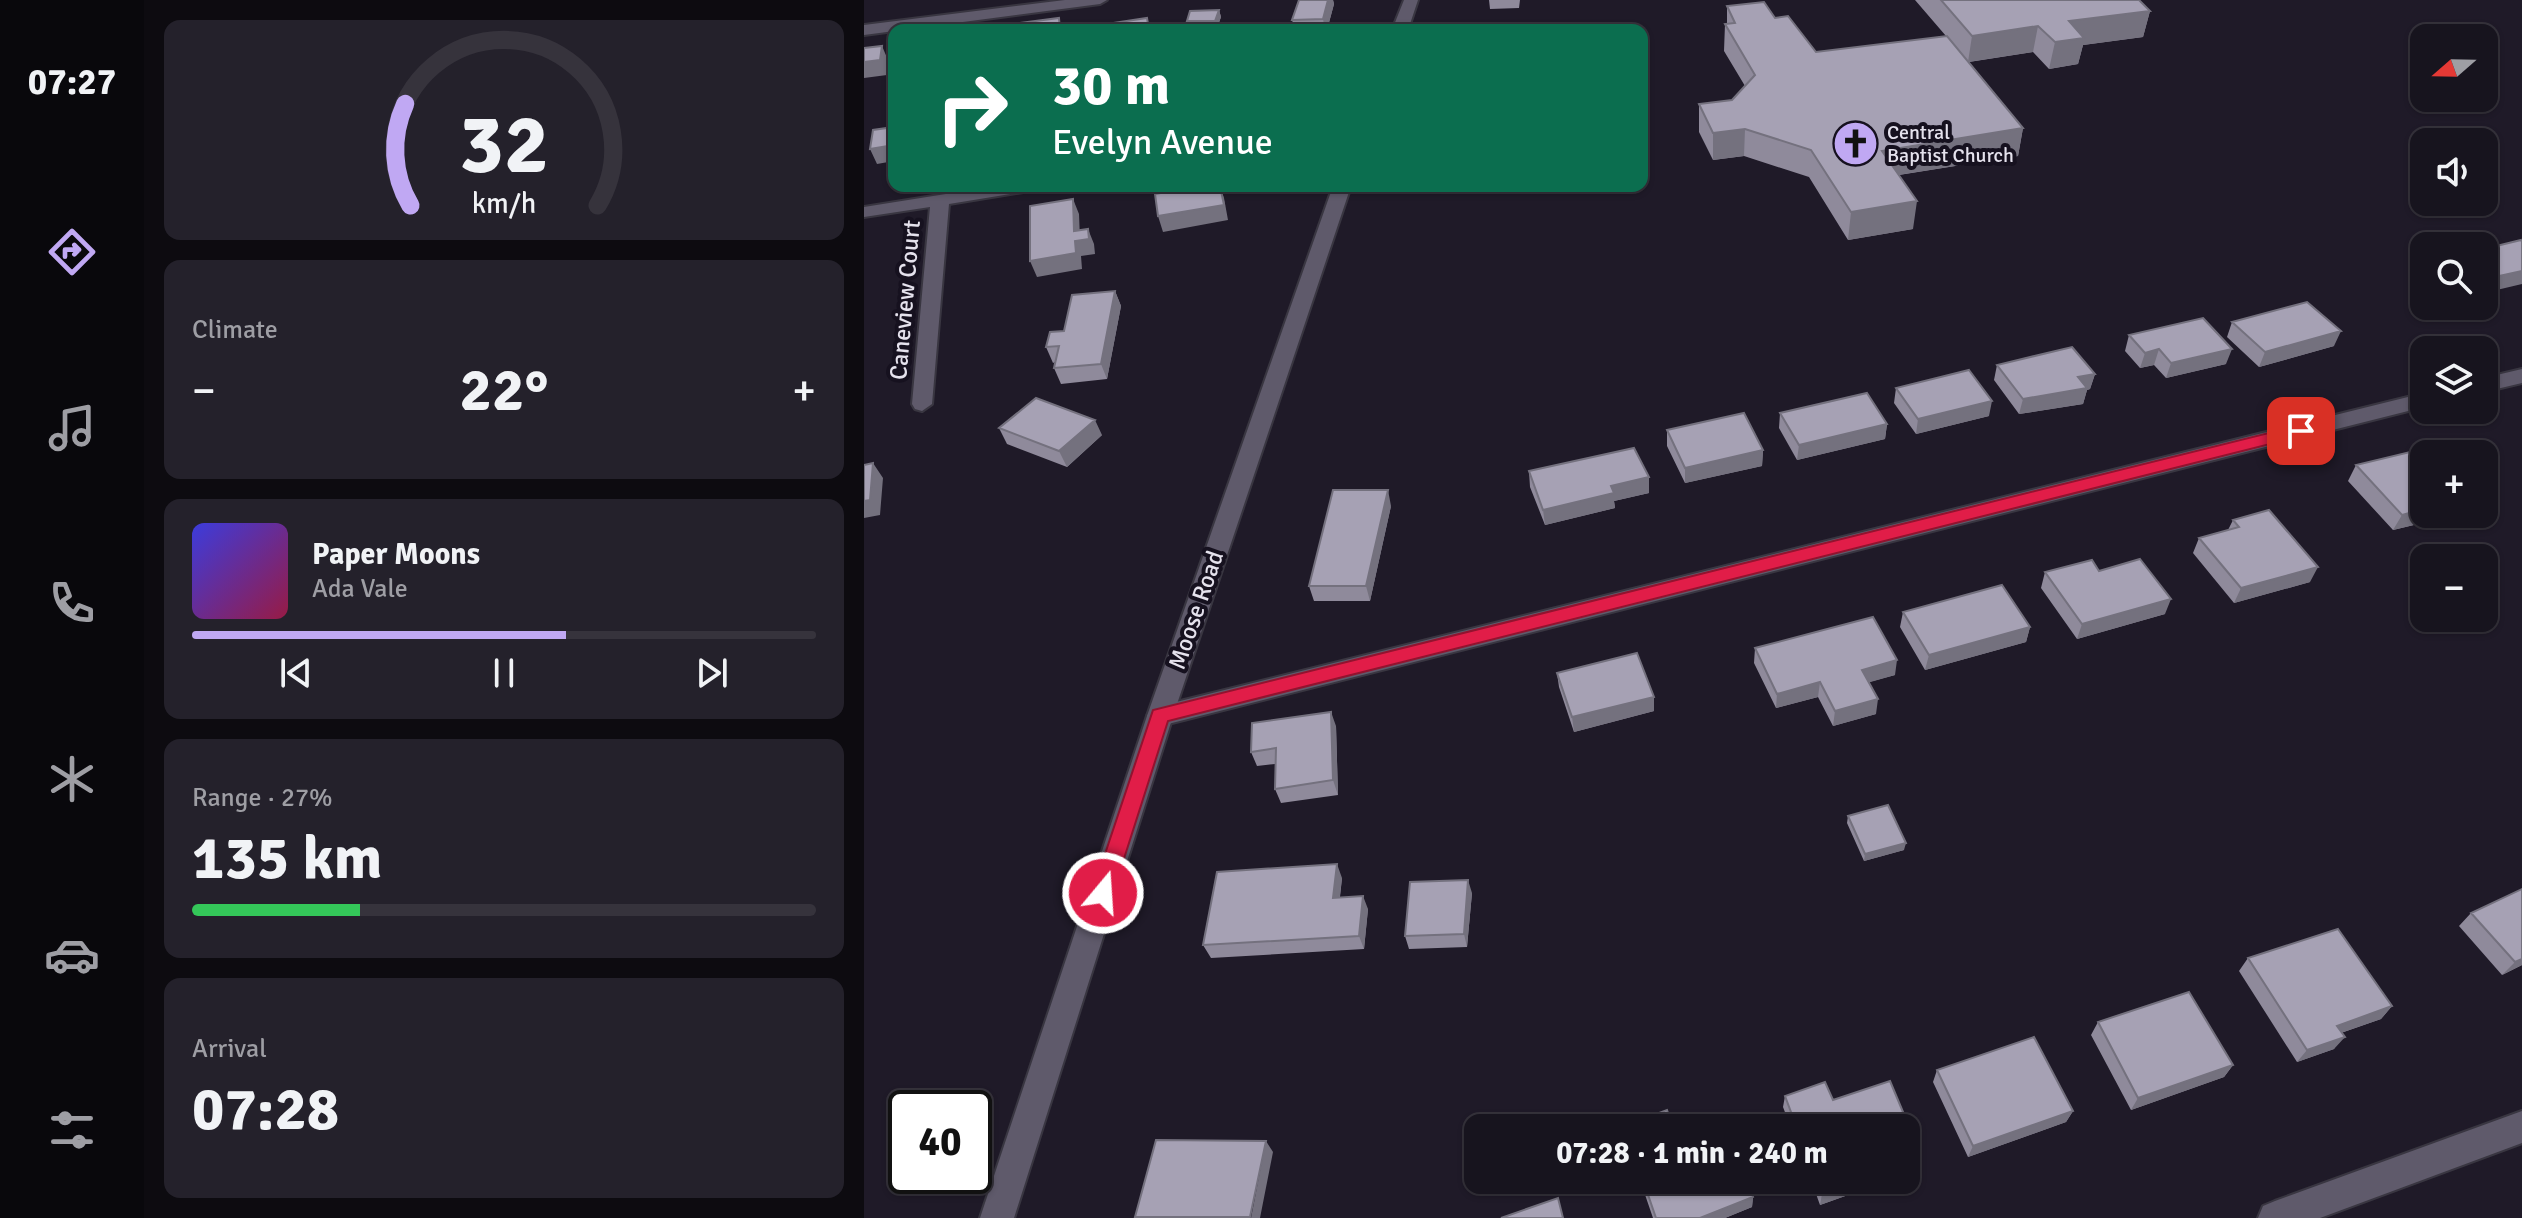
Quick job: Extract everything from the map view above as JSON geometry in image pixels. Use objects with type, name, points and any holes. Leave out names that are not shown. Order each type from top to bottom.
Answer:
[{"type":"street","points":[[911,24],[1100,0]]},
{"type":"street","points":[[1402,24],[1411,0]]},
{"type":"street","points":[[864,30],[888,27]]},
{"type":"street","points":[[864,212],[991,192]]},
{"type":"street","name":"Moose Road","points":[[997,1218],[1160,716],[1340,192]]},
{"type":"street","name":"Caneview Court","points":[[922,404],[940,200]]},
{"type":"street","points":[[2498,382],[2522,376]]},
{"type":"street","points":[[1160,716],[2410,404]]},
{"type":"street","points":[[2275,1218],[2522,1127]]},
{"type":"building","points":[[1299,0],[1328,0],[1323,19],[1292,20]]},
{"type":"building","points":[[1941,0],[2139,0],[2150,11],[2069,21],[2084,38],[2055,42],[2038,26],[1972,36]]},
{"type":"building","name":"Central Baptist Church","points":[[1764,2],[1775,18],[1788,16],[1816,52],[1947,36],[2023,128],[1882,151],[1917,201],[1851,212],[1811,150],[1745,129],[1713,133],[1699,104],[1732,100],[1755,75],[1725,24],[1735,23],[1727,6]]},
{"type":"building","points":[[1219,10],[1215,21],[1187,21],[1190,11]]},
{"type":"building","points":[[1059,18],[1060,24],[1013,24]]},
{"type":"building","points":[[1147,18],[1148,24],[1106,24]]},
{"type":"building","points":[[882,46],[880,60],[864,62],[864,48]]},
{"type":"building","points":[[888,128],[888,146],[870,149],[873,130]]},
{"type":"building","points":[[1221,192],[1224,205],[1158,216],[1155,194]]},
{"type":"building","points":[[1073,199],[1074,231],[1088,229],[1089,239],[1075,241],[1076,253],[1030,261],[1030,206]]},
{"type":"building","points":[[2521,240],[2522,271],[2498,276],[2498,246]]},
{"type":"building","points":[[1115,291],[1101,364],[1054,368],[1059,346],[1046,347],[1050,332],[1064,331],[1072,295]]},
{"type":"building","points":[[2307,302],[2341,331],[2265,352],[2232,322]]},
{"type":"building","points":[[2203,318],[2232,349],[2171,363],[2159,349],[2145,353],[2129,335]]},
{"type":"building","points":[[2072,347],[2095,374],[2078,377],[2087,388],[2023,399],[1997,365]]},
{"type":"building","points":[[1969,370],[1992,401],[1918,419],[1896,388]]},
{"type":"building","points":[[1867,393],[1887,424],[1799,445],[1780,413]]},
{"type":"building","points":[[1036,398],[1095,420],[1059,451],[999,428]]},
{"type":"building","points":[[1744,413],[1763,450],[1685,468],[1667,430]]},
{"type":"building","points":[[1634,448],[1649,477],[1611,486],[1614,493],[1543,510],[1529,471]]},
{"type":"building","points":[[2410,452],[2410,513],[2402,515],[2356,465]]},
{"type":"building","points":[[873,463],[870,500],[864,501],[864,465]]},
{"type":"building","points":[[1333,490],[1388,490],[1366,586],[1309,586]]},
{"type":"building","points":[[2269,510],[2318,567],[2241,588],[2199,538],[2239,527],[2233,520]]},
{"type":"building","points":[[2140,559],[2171,599],[2082,624],[2045,572],[2092,560],[2099,571]]},
{"type":"building","points":[[2002,585],[2030,627],[1929,655],[1903,612]]},
{"type":"building","points":[[1873,617],[1897,660],[1862,670],[1878,699],[1835,711],[1820,682],[1777,694],[1755,648]]},
{"type":"building","points":[[1637,653],[1654,697],[1572,717],[1557,673]]},
{"type":"building","points":[[1331,712],[1333,780],[1275,789],[1276,748],[1251,752],[1252,723]]},
{"type":"building","points":[[1888,805],[1906,843],[1865,854],[1848,816]]},
{"type":"building","points":[[1337,864],[1333,898],[1363,896],[1359,936],[1203,945],[1217,872]]},
{"type":"building","points":[[1468,880],[1464,934],[1405,936],[1410,882]]},
{"type":"building","points":[[2522,889],[2522,959],[2515,962],[2471,913]]},
{"type":"building","points":[[2338,929],[2392,1006],[2337,1026],[2345,1037],[2307,1050],[2248,958]]},
{"type":"building","points":[[2189,992],[2233,1065],[2138,1098],[2098,1022]]},
{"type":"building","points":[[2034,1037],[2073,1111],[1973,1146],[1937,1070]]},
{"type":"building","points":[[1890,1081],[1904,1114],[1792,1114],[1785,1096],[1825,1082],[1833,1100]]},
{"type":"building","points":[[1156,1140],[1266,1141],[1250,1217],[1135,1217]]},
{"type":"building","points":[[1648,1194],[1752,1194],[1753,1197],[1700,1218],[1656,1218]]},
{"type":"building","points":[[1558,1198],[1563,1218],[1501,1218]]},
{"type":"place","name":"Central Baptist Church","points":[[1856,144]]},
{"type":"route","points":[[1103,893],[1160,716],[2301,431]]}]
